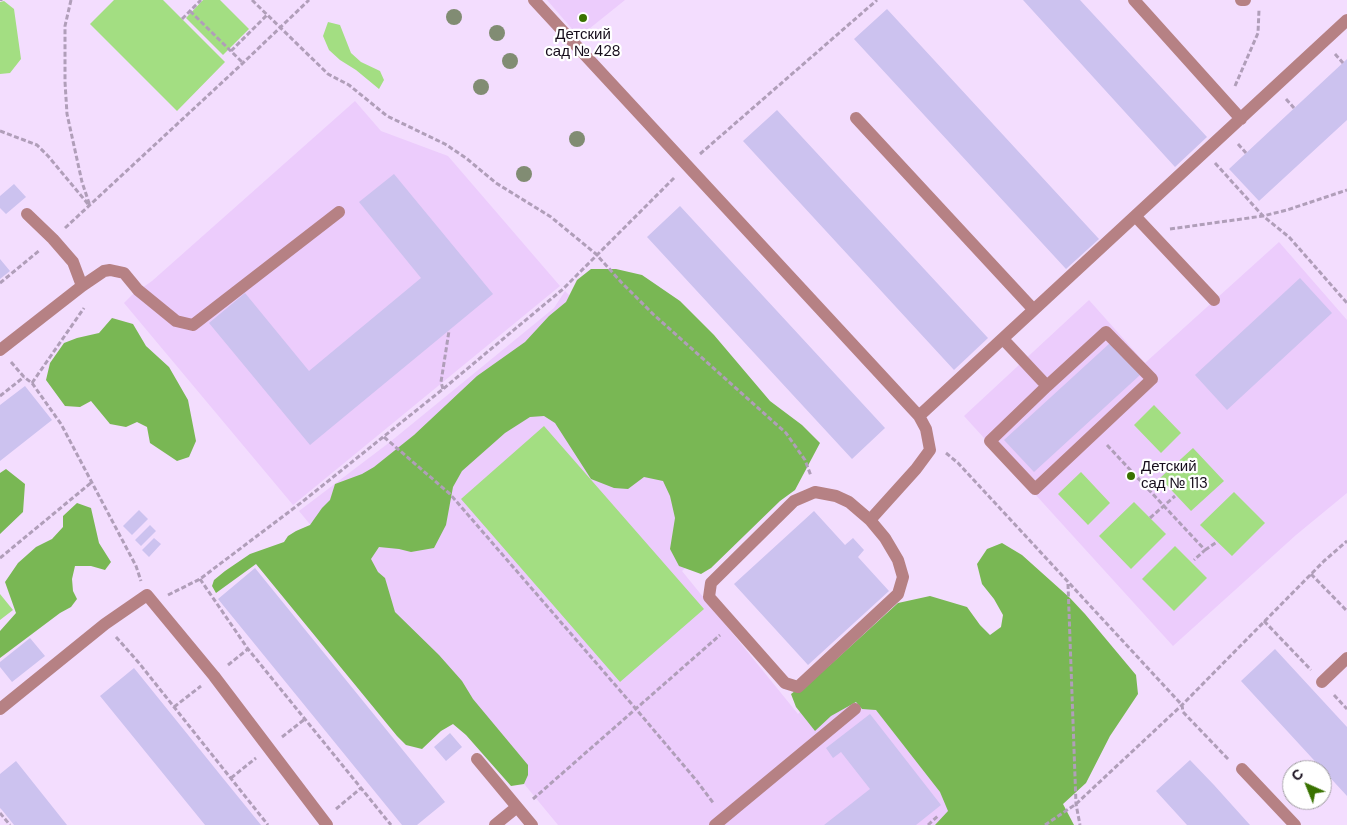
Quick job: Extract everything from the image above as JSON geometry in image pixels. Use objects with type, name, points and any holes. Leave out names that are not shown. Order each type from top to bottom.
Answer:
[{"type":"lane","points":[[534,0],[688,164],[919,416],[928,438],[930,450],[916,469],[870,520]]},
{"type":"lane","points":[[1134,0],[1241,119]]},
{"type":"lane","points":[[919,416],[1003,339],[1032,309],[1136,217],[1347,20]]},
{"type":"lane","points":[[856,118],[1032,309]]},
{"type":"lane","points":[[0,349],[82,286],[104,271],[110,270],[124,273],[138,290],[176,322],[193,325],[339,212]]},
{"type":"lane","points":[[26,214],[53,239],[73,262],[82,286]]},
{"type":"lane","points":[[1136,217],[1214,300]]},
{"type":"lane","points":[[1106,332],[1152,379],[1035,489],[990,441],[1047,386],[1106,332]]},
{"type":"lane","points":[[1003,339],[1047,386]]},
{"type":"lane","points":[[815,492],[836,496],[849,502],[870,520],[885,538],[898,560],[903,577],[898,594],[798,687],[785,684],[734,623],[709,597],[712,583],[794,501],[815,492]]},
{"type":"lane","points":[[0,709],[105,624],[151,599],[214,676],[325,822]]},
{"type":"lane","points":[[1322,682],[1347,659]]},
{"type":"lane","points":[[720,822],[855,709]]},
{"type":"lane","points":[[476,759],[532,825]]},
{"type":"lane","points":[[1242,769],[1295,825]]},
{"type":"lane","points":[[495,825],[517,807]]},
{"type":"path","points":[[71,0],[65,26],[67,114],[82,182],[90,206]]},
{"type":"path","points":[[182,19],[201,0]]},
{"type":"path","points":[[252,0],[328,74],[348,85],[387,116],[445,144],[466,158],[496,183],[551,217],[596,254],[620,282],[654,315],[786,433],[805,460],[815,492]]},
{"type":"path","points":[[0,283],[90,206],[309,0]]},
{"type":"path","points":[[0,349],[24,377],[32,383],[60,424],[136,566],[151,599],[200,579],[302,502],[443,390],[563,289],[688,164],[877,0]]},
{"type":"path","points":[[1228,103],[1258,33],[1259,8]]},
{"type":"path","points":[[190,11],[243,64]]},
{"type":"path","points":[[231,51],[267,15]]},
{"type":"path","points":[[0,131],[37,145],[90,206]]},
{"type":"path","points":[[1205,152],[1263,216],[1289,237],[1347,303]]},
{"type":"path","points":[[1153,234],[1172,228],[1263,216],[1347,190]]},
{"type":"path","points":[[32,383],[86,306]]},
{"type":"path","points":[[443,390],[441,382],[449,331]]},
{"type":"path","points":[[0,396],[24,377]]},
{"type":"path","points":[[1095,432],[1205,550]]},
{"type":"path","points":[[384,437],[450,494],[696,780],[720,822]]},
{"type":"path","points":[[928,438],[958,462],[1182,705],[1183,712],[1233,764],[1242,769]]},
{"type":"path","points":[[0,558],[92,482]]},
{"type":"path","points":[[1150,518],[1174,496]]},
{"type":"path","points":[[1045,825],[1076,804],[1182,705],[1311,574],[1347,541]]},
{"type":"path","points":[[1194,560],[1217,542]]},
{"type":"path","points":[[1311,574],[1347,611]]},
{"type":"path","points":[[200,579],[248,649],[391,825]]},
{"type":"path","points":[[1068,583],[1076,804],[1080,825]]},
{"type":"path","points":[[1264,621],[1347,709]]},
{"type":"path","points":[[517,807],[535,797],[734,623]]},
{"type":"path","points":[[105,624],[268,825]]},
{"type":"path","points":[[325,822],[361,788]]},
{"type":"path","points":[[0,813],[10,825]]},
{"type":"path","points":[[928,825],[939,815]]},
{"type":"shaded area","name":"Детский сад № 428","points":[[547,0],[625,0],[579,37]]},
{"type":"shaded area","points":[[355,101],[381,131],[448,156],[560,286],[293,505],[124,303],[152,281]]},
{"type":"shaded area","name":"Детский сад № 113","points":[[1279,242],[1347,320],[1347,493],[1296,535],[1173,646],[964,416],[1089,300],[1145,363]]},
{"type":"shaded area","points":[[565,291],[768,495],[682,571],[798,714],[881,633],[1025,825],[558,825],[299,511],[390,442],[554,308]]},
{"type":"green space","points":[[114,0],[163,0],[225,62],[177,111],[90,24]]},
{"type":"green space","points":[[203,0],[220,0],[249,29],[223,55],[186,18]]},
{"type":"green space","points":[[4,1],[14,9],[21,59],[10,73],[0,74],[0,2]]},
{"type":"green space","points":[[328,22],[340,25],[351,53],[361,62],[380,71],[384,80],[379,89],[329,50],[323,36]]},
{"type":"green space","points":[[591,269],[616,269],[642,275],[680,301],[714,335],[770,401],[802,425],[820,443],[795,490],[780,501],[711,568],[701,574],[679,566],[670,549],[675,518],[670,496],[663,481],[644,477],[628,489],[614,488],[591,479],[555,423],[544,416],[530,417],[505,433],[462,471],[453,487],[446,525],[434,548],[411,552],[379,547],[371,559],[378,572],[385,578],[395,612],[439,655],[462,681],[473,699],[528,765],[528,775],[524,784],[511,786],[466,735],[453,724],[441,731],[422,749],[406,745],[256,564],[216,593],[212,586],[214,580],[250,554],[284,542],[288,536],[310,525],[330,500],[335,484],[362,474],[374,467],[414,435],[477,376],[525,342],[549,316],[566,302],[577,280]]},
{"type":"green space","points":[[112,318],[133,324],[146,346],[169,367],[188,400],[196,441],[189,457],[177,461],[150,443],[147,427],[137,422],[126,427],[110,424],[91,401],[80,407],[65,406],[46,380],[50,363],[64,343],[99,333]]},
{"type":"green space","points":[[1154,405],[1181,433],[1161,453],[1134,425]]},
{"type":"green space","points":[[544,426],[704,609],[620,682],[461,499]]},
{"type":"green space","points":[[1193,448],[1224,481],[1191,511],[1160,478]]},
{"type":"green space","points":[[6,469],[25,484],[23,512],[0,534],[0,473]]},
{"type":"green space","points":[[1081,472],[1110,503],[1088,525],[1058,494]]},
{"type":"green space","points":[[1234,492],[1265,523],[1232,556],[1200,525]]},
{"type":"green space","points":[[1134,502],[1166,534],[1131,569],[1099,536]]},
{"type":"green space","points":[[77,503],[91,508],[99,543],[111,562],[105,570],[91,566],[75,566],[72,579],[73,591],[77,599],[71,607],[60,613],[0,658],[0,631],[16,613],[5,582],[18,563],[36,547],[52,539],[63,527],[63,516]]},
{"type":"green space","points":[[1002,543],[1022,555],[1070,598],[1136,675],[1138,694],[1110,736],[1086,783],[1063,804],[1074,825],[935,825],[948,811],[940,792],[876,710],[862,709],[856,702],[831,716],[815,731],[796,707],[791,694],[830,665],[898,603],[930,596],[967,607],[990,635],[1001,627],[1003,615],[994,599],[982,584],[977,564],[987,549]]},
{"type":"green space","points":[[1175,546],[1207,578],[1174,611],[1142,579]]},
{"type":"green space","points":[[0,594],[13,610],[0,620]]},
{"type":"building","points":[[1023,0],[1080,0],[1207,137],[1175,167]]},
{"type":"building","points":[[887,9],[1099,239],[1066,269],[854,39]]},
{"type":"building","points":[[1347,59],[1347,120],[1259,201],[1229,169]]},
{"type":"building","points":[[777,110],[988,338],[954,370],[743,141]]},
{"type":"building","points":[[394,174],[493,294],[310,445],[209,323],[245,293],[309,371],[421,278],[359,202]]},
{"type":"building","points":[[14,184],[26,197],[6,214],[0,208],[0,196]]},
{"type":"building","points":[[680,206],[885,428],[852,459],[647,237]]},
{"type":"building","points":[[0,259],[10,271],[0,279]]},
{"type":"building","points":[[1300,278],[1332,313],[1227,410],[1195,375]]},
{"type":"building","points":[[1110,343],[1140,375],[1034,472],[1004,440]]},
{"type":"building","points":[[25,386],[52,420],[0,461],[0,405]]},
{"type":"building","points":[[139,510],[148,519],[132,535],[123,526]]},
{"type":"building","points":[[814,511],[845,545],[853,538],[864,550],[858,557],[889,591],[808,665],[734,584]]},
{"type":"building","points":[[150,525],[156,531],[141,546],[135,540]]},
{"type":"building","points":[[154,538],[161,544],[149,557],[142,550]]},
{"type":"building","points":[[255,568],[445,802],[417,825],[402,825],[218,599]]},
{"type":"building","points":[[30,638],[45,656],[12,682],[0,667],[0,662]]},
{"type":"building","points":[[1275,649],[1347,727],[1347,796],[1332,780],[1332,760],[1314,760],[1241,681]]},
{"type":"building","points":[[134,668],[261,825],[205,825],[100,696]]},
{"type":"building","points":[[870,714],[941,805],[916,825],[824,825],[870,789],[841,752],[833,758],[826,748]]},
{"type":"building","points":[[450,733],[462,747],[446,761],[434,747]]},
{"type":"building","points":[[1190,760],[1250,825],[1187,825],[1156,791]]},
{"type":"building","points":[[16,761],[67,825],[14,825],[0,808],[0,774]]},
{"type":"place","name":"Детский сад № 428","points":[[583,18]]},
{"type":"place","name":"Детский сад № 113","points":[[1131,476]]}]
